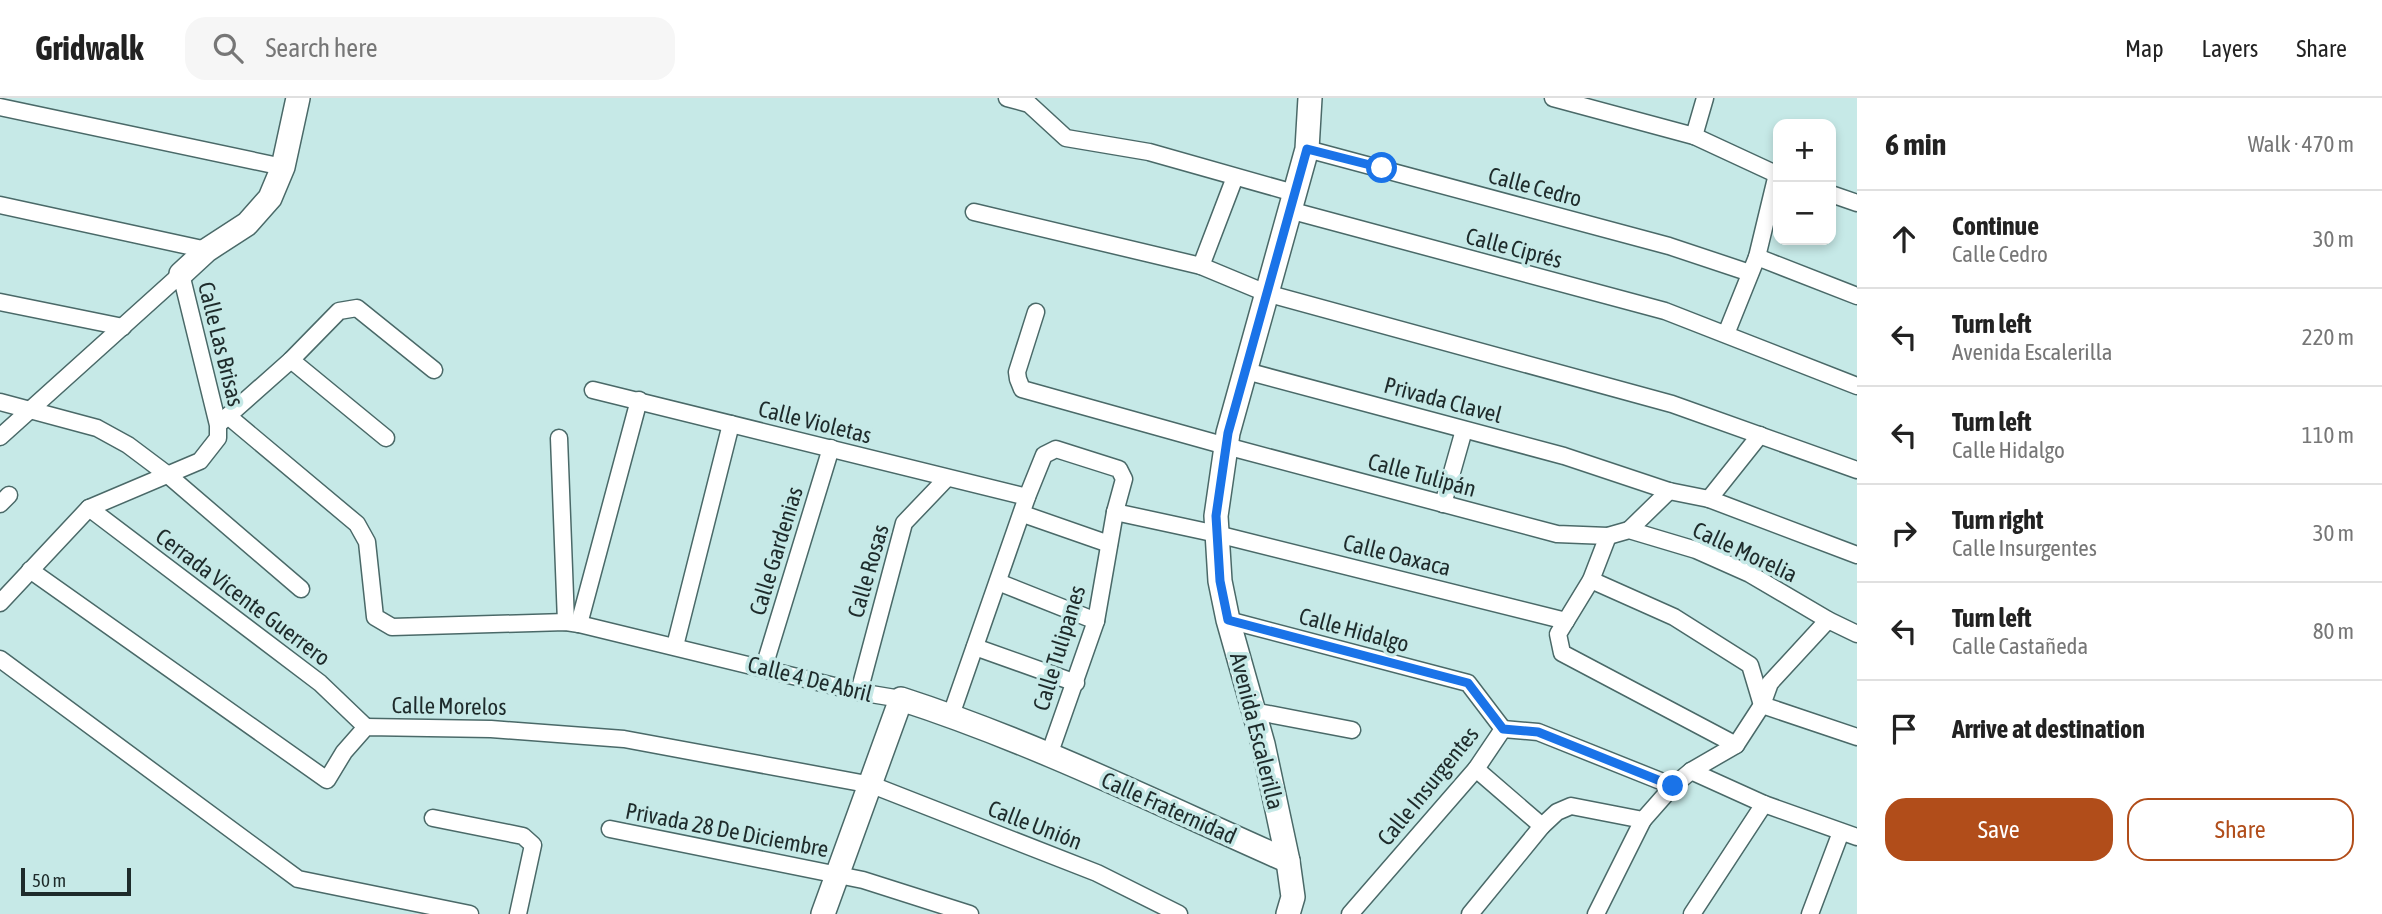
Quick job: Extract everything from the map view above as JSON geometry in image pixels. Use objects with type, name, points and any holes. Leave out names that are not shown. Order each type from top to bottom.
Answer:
[{"type":"main road","points":[[181,274],[207,250],[247,224],[270,198],[284,167],[298,98]]},
{"type":"main road","name":"Avenida Escalerilla","points":[[1288,914],[1293,897],[1289,862],[1263,744],[1228,620],[1220,581],[1216,516],[1226,446],[1307,149],[1310,98]]},
{"type":"main road","points":[[823,914],[901,699]]},
{"type":"main road","name":"Calle 4 De Abril","points":[[901,699],[951,715],[1049,755]]},
{"type":"main road","name":"Calle Fraternidad","points":[[1049,755],[1289,862]]},
{"type":"street","points":[[1007,98],[1029,101]]},
{"type":"street","points":[[1553,98],[1694,136],[1773,173]]},
{"type":"street","points":[[1615,115],[1618,98]]},
{"type":"street","points":[[1694,136],[1705,98]]},
{"type":"street","name":"Calle Ciprés","points":[[1029,101],[1066,138],[1149,152],[1235,177],[1291,201],[1665,311],[1857,386]]},
{"type":"street","points":[[0,107],[284,167]]},
{"type":"street","name":"Calle Cedro","points":[[1307,149],[1669,246],[1750,273]]},
{"type":"street","points":[[1201,266],[1235,177]]},
{"type":"street","points":[[1726,334],[1757,257],[1775,182]]},
{"type":"street","points":[[1836,196],[1857,203]]},
{"type":"street","points":[[0,205],[207,250]]},
{"type":"street","points":[[975,212],[1201,266],[1266,293],[1672,404],[1857,470]]},
{"type":"street","points":[[1757,257],[1857,296]]},
{"type":"street","points":[[0,437],[181,274]]},
{"type":"street","name":"Calle Las Brisas","points":[[0,603],[89,508],[200,461],[218,438],[223,421],[181,274]]},
{"type":"street","points":[[0,302],[123,327]]},
{"type":"street","points":[[223,421],[291,360],[339,311],[357,308],[434,370]]},
{"type":"street","name":"Calle Tulipán","points":[[1036,312],[1017,372],[1022,389],[1557,534],[1608,536]]},
{"type":"street","points":[[291,360],[386,438]]},
{"type":"street","name":"Privada Clavel","points":[[1246,371],[1592,464],[1669,491],[1709,499],[1857,555]]},
{"type":"street","name":"Calle Violetas","points":[[593,390],[1027,497]]},
{"type":"street","points":[[572,623],[639,400]]},
{"type":"street","points":[[0,402],[97,428],[128,445],[168,475],[301,589]]},
{"type":"street","name":"Calle 4 De Abril","points":[[223,421],[357,524],[367,542],[375,617],[392,627],[572,623],[764,667],[859,692],[901,699]]},
{"type":"street","points":[[675,646],[731,424]]},
{"type":"street","points":[[1443,504],[1464,430]]},
{"type":"street","points":[[1709,499],[1760,435]]},
{"type":"street","points":[[559,438],[572,623]]},
{"type":"street","name":"Calle Gardenias","points":[[764,667],[831,448]]},
{"type":"street","name":"Calle Tulipanes","points":[[1027,497],[1044,455],[1056,449],[1119,469],[1124,479],[1115,512],[1096,621],[1049,755]]},
{"type":"street","name":"Calle Rosas","points":[[859,692],[904,523],[947,478]]},
{"type":"street","points":[[1669,491],[1629,530],[1608,536],[1591,580],[1562,627],[1562,653],[1736,746]]},
{"type":"street","points":[[951,715],[1027,497]]},
{"type":"street","name":"Cerrada Vicente Guerrero","points":[[89,508],[320,683],[366,727]]},
{"type":"street","name":"Calle Oaxaca","points":[[1115,512],[1217,534],[1562,627]]},
{"type":"street","points":[[1023,514],[1110,544]]},
{"type":"street","name":"Calle Morelia","points":[[1629,530],[1696,550],[1750,574],[1857,634]]},
{"type":"street","name":"Calle Morelos","points":[[30,570],[327,780],[344,752],[366,727],[491,729],[624,739],[872,785]]},
{"type":"street","points":[[1591,580],[1674,617],[1750,665],[1762,705]]},
{"type":"street","points":[[998,582],[1096,621]]},
{"type":"street","name":"Calle Hidalgo","points":[[1228,620],[1468,683]]},
{"type":"street","points":[[1596,914],[1643,820],[1673,786],[1691,771],[1736,746],[1762,705],[1770,683],[1828,620]]},
{"type":"street","points":[[975,647],[1076,683]]},
{"type":"street","points":[[0,659],[298,879],[470,914]]},
{"type":"street","name":"Calle Insurgentes","points":[[1350,914],[1476,769],[1503,729],[1468,683]]},
{"type":"street","points":[[1762,705],[1857,737]]},
{"type":"street","points":[[1253,711],[1352,730]]},
{"type":"street","points":[[1503,729],[1538,732],[1673,786]]},
{"type":"street","points":[[1476,769],[1542,826]]},
{"type":"street","points":[[1691,771],[1765,804],[1849,834],[1816,912]]},
{"type":"street","name":"Calle Unión","points":[[872,785],[1097,873],[1180,914]]},
{"type":"street","points":[[1692,914],[1765,804]]},
{"type":"street","points":[[1470,914],[1542,826],[1557,812],[1571,806],[1643,820]]},
{"type":"street","points":[[433,818],[523,836],[533,845],[518,914]]},
{"type":"street","name":"Privada 28 De Diciembre","points":[[610,829],[863,880],[970,914]]},
{"type":"route","points":[[1382,168],[1307,149],[1228,433],[1216,516],[1220,581],[1228,620],[1468,683],[1503,729],[1538,732],[1673,786]]}]
